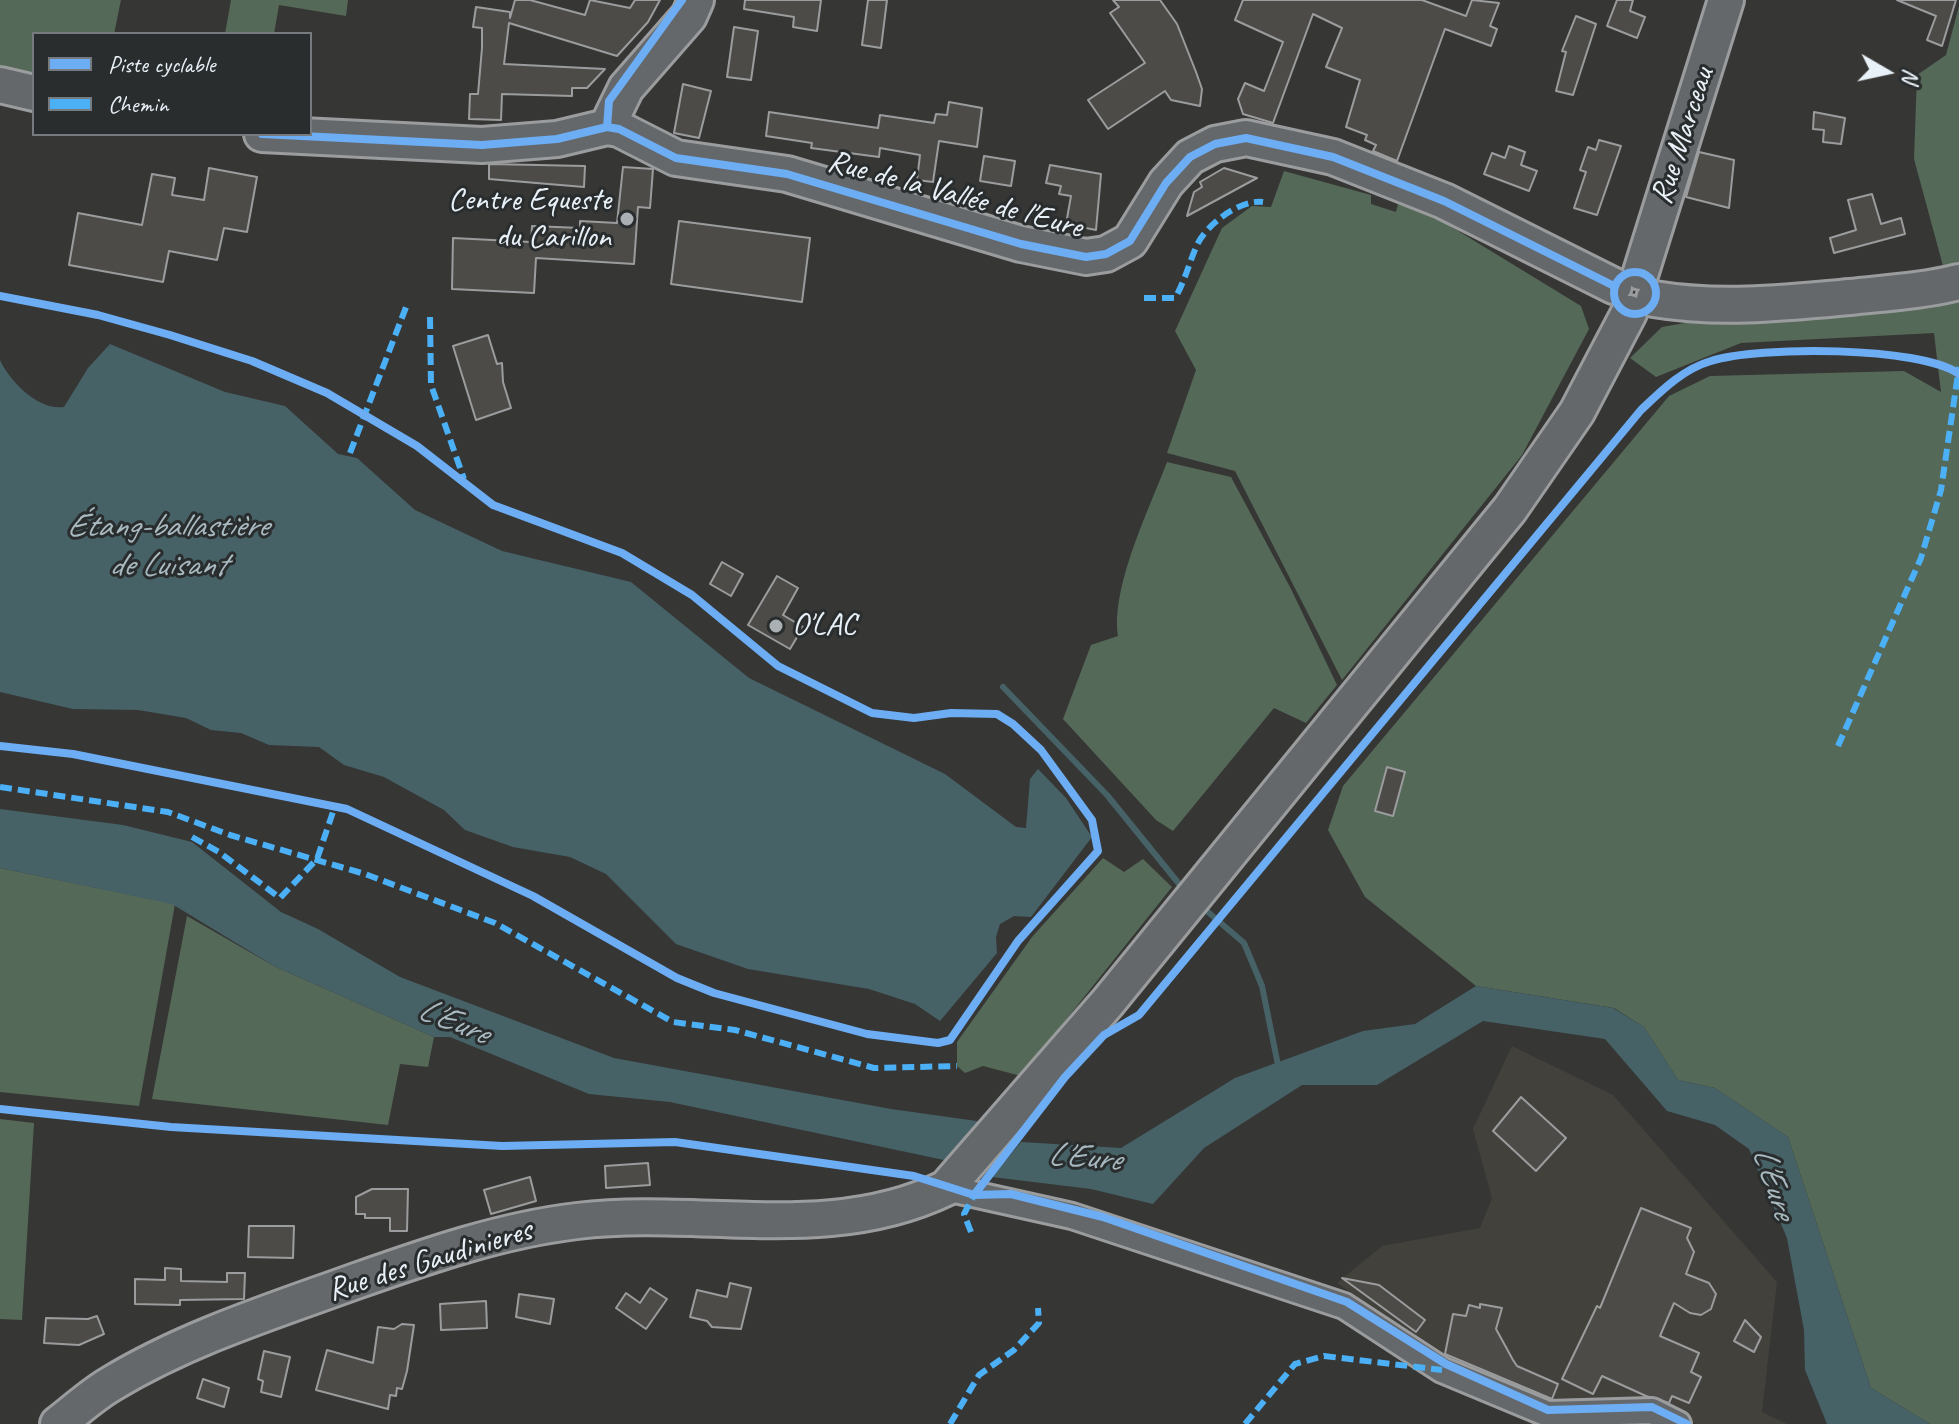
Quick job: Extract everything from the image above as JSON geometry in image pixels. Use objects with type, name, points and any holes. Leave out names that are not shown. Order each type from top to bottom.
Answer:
[{"type":"street","points":[[302,136],[482,145],[557,139],[607,127],[626,88],[689,16],[696,0]]},
{"type":"street","name":"Rue Marceau","points":[[955,1179],[1041,1083],[1510,509],[1577,412],[1635,293],[1726,0]]},
{"type":"street","points":[[0,85],[32,93]]},
{"type":"street","name":"Rue de la Vallée de l'Eure","points":[[607,127],[619,129],[676,158],[787,174],[1021,244],[1086,257],[1106,254],[1130,241],[1166,183],[1190,157],[1215,144],[1246,138],[1333,157],[1444,201],[1635,293],[1688,305],[1783,303],[1931,289],[1959,282]]},
{"type":"street","points":[[955,1179],[1344,1306],[1442,1370],[1548,1414],[1652,1411],[1678,1424]]},
{"type":"street","name":"Rue des Gaudinieres","points":[[58,1424],[109,1385],[171,1351],[253,1318],[502,1234],[577,1221],[650,1217],[832,1221],[912,1204],[955,1179]]},
{"type":"shaded area","points":[[1512,1046],[1613,1095],[1777,1282],[1762,1412],[1787,1424],[1696,1424],[1653,1404],[1549,1409],[1465,1371],[1337,1283],[1382,1246],[1480,1228],[1492,1198],[1473,1129]]},
{"type":"green space","points":[[0,0],[121,0],[114,32],[32,32],[32,74],[0,65]]},
{"type":"green space","points":[[231,0],[348,0],[346,16],[279,5],[274,32],[225,32]]},
{"type":"green space","points":[[1959,6],[1959,275],[1946,277],[1914,159],[1917,75],[1946,55]]},
{"type":"green space","points":[[1284,171],[1371,195],[1371,204],[1396,212],[1398,204],[1432,215],[1581,306],[1589,329],[1522,455],[1342,680],[1235,471],[1167,453],[1196,370],[1175,331],[1222,228],[1252,206],[1271,207]]},
{"type":"green space","points":[[1959,300],[1959,1424],[1930,1424],[1871,1388],[1788,1137],[1715,1088],[1678,1080],[1644,1027],[1614,1008],[1476,986],[1365,897],[1328,830],[1343,786],[1669,396],[1710,376],[1904,371],[1941,392],[1934,333],[1741,343],[1656,377],[1630,358],[1662,327],[1713,318],[1941,304]]},
{"type":"green space","points":[[1167,462],[1231,477],[1291,589],[1337,685],[1306,723],[1274,708],[1173,831],[1156,820],[1063,719],[1091,645],[1118,636],[1117,616],[1126,572]]},
{"type":"green space","points":[[1103,858],[1124,872],[1143,859],[1172,887],[1021,1076],[983,1066],[965,1073],[957,1066],[957,1042],[1032,937]]},
{"type":"green space","points":[[0,868],[175,904],[139,1106],[0,1092]]},
{"type":"green space","points":[[187,916],[274,966],[434,1037],[428,1067],[400,1064],[388,1125],[152,1099]]},
{"type":"green space","points":[[0,1119],[34,1123],[22,1320],[0,1319]]},
{"type":"water","name":"Étang-ballastière de Luisant","points":[[110,344],[225,392],[285,406],[338,454],[357,458],[415,510],[502,551],[631,582],[749,678],[945,774],[1016,827],[1026,828],[1030,779],[1038,769],[1066,798],[1092,837],[1031,917],[1014,916],[1000,924],[996,937],[997,953],[940,1021],[915,1004],[869,989],[748,969],[676,944],[606,874],[570,857],[513,847],[465,830],[444,810],[384,777],[344,765],[319,747],[269,745],[241,733],[211,730],[186,718],[138,710],[73,709],[0,692],[0,360],[18,386],[35,400],[64,407],[88,368]]},
{"type":"water","name":"L'Eure","points":[[0,809],[123,825],[192,842],[281,912],[318,929],[400,977],[614,1058],[891,1109],[991,1123],[958,1163],[670,1102],[589,1094],[450,1037],[434,1037],[274,966],[172,904],[0,868]]},
{"type":"water","name":"L'Eure","points":[[1476,986],[1613,1008],[1644,1027],[1678,1080],[1715,1088],[1788,1137],[1871,1388],[1930,1424],[1827,1424],[1805,1370],[1804,1330],[1787,1238],[1749,1149],[1715,1125],[1667,1111],[1605,1039],[1483,1021],[1377,1085],[1302,1085],[1204,1148],[1153,1204],[1091,1189],[992,1177],[1021,1142],[1121,1148],[1235,1078],[1363,1031],[1415,1024]]},
{"type":"building","points":[[515,0],[530,0],[585,15],[590,0],[630,8],[635,0],[660,0],[648,22],[617,56],[509,23],[504,64],[605,69],[587,88],[572,88],[572,96],[502,94],[501,120],[469,119],[470,94],[478,94],[482,48],[482,28],[473,27],[476,7],[510,12],[510,18]]},
{"type":"building","points":[[745,0],[821,0],[817,31],[793,27],[794,17],[744,9]]},
{"type":"building","points":[[868,0],[887,0],[881,48],[862,45]]},
{"type":"building","points":[[1113,0],[1160,0],[1177,24],[1196,72],[1202,89],[1200,106],[1171,100],[1165,91],[1108,129],[1088,100],[1145,63],[1110,13],[1119,7]]},
{"type":"building","points":[[1243,0],[1422,0],[1466,16],[1472,0],[1499,3],[1490,26],[1497,29],[1491,46],[1445,29],[1397,161],[1373,151],[1376,145],[1365,140],[1367,135],[1346,127],[1360,80],[1326,67],[1342,28],[1313,14],[1273,123],[1243,114],[1238,99],[1245,83],[1264,91],[1283,42],[1235,20]]},
{"type":"building","points":[[1617,0],[1633,0],[1630,11],[1645,17],[1637,38],[1607,26]]},
{"type":"building","points":[[1897,0],[1956,0],[1942,46],[1927,40],[1936,16]]},
{"type":"building","points":[[1576,16],[1596,24],[1573,95],[1556,91],[1566,52],[1562,51]]},
{"type":"building","points":[[734,27],[758,31],[751,80],[727,77]]},
{"type":"building","points":[[683,84],[711,91],[699,138],[674,133]]},
{"type":"building","points":[[949,102],[982,108],[977,147],[939,141],[933,182],[917,180],[920,155],[880,148],[879,157],[811,148],[812,143],[766,136],[769,112],[878,128],[880,115],[934,123],[936,114],[947,115]]},
{"type":"building","points":[[1814,112],[1845,118],[1841,144],[1823,142],[1824,130],[1813,129]]},
{"type":"building","points":[[1599,140],[1621,146],[1597,215],[1574,208],[1586,172],[1580,170],[1588,147],[1596,150]]},
{"type":"building","points":[[1509,146],[1525,152],[1521,165],[1537,171],[1529,191],[1484,174],[1492,153],[1505,158]]},
{"type":"building","points":[[1699,152],[1734,160],[1729,208],[1686,197]]},
{"type":"building","points":[[984,156],[1015,161],[1011,186],[980,181]]},
{"type":"building","points":[[489,164],[585,166],[584,187],[489,179]]},
{"type":"building","points":[[1050,165],[1101,174],[1096,230],[1066,224],[1071,196],[1059,194],[1061,186],[1046,183]]},
{"type":"building","points":[[623,167],[653,169],[650,208],[638,207],[634,264],[536,258],[534,293],[452,289],[453,238],[531,242],[532,226],[580,228],[580,221],[617,223]]},
{"type":"building","points":[[209,168],[257,177],[247,232],[224,228],[217,260],[169,251],[163,282],[69,265],[78,213],[142,225],[152,174],[175,178],[172,195],[204,200]]},
{"type":"building","points":[[1224,168],[1257,178],[1187,216],[1194,192],[1202,187],[1200,182]]},
{"type":"building","points":[[1872,194],[1881,224],[1901,218],[1905,234],[1834,253],[1830,238],[1856,230],[1848,200]]},
{"type":"building","points":[[679,221],[810,238],[802,302],[671,284]]},
{"type":"building","points":[[488,335],[497,364],[502,363],[503,382],[511,408],[476,420],[453,346]]},
{"type":"building","points":[[722,562],[743,574],[731,596],[710,584]]},
{"type":"building","name":"O'LAC","points":[[777,576],[798,588],[783,615],[803,627],[790,649],[748,625]]},
{"type":"building","points":[[1387,767],[1405,772],[1393,816],[1375,811]]},
{"type":"building","points":[[1521,1097],[1566,1138],[1536,1171],[1493,1131]]},
{"type":"building","points":[[648,1163],[650,1185],[606,1188],[605,1166]]},
{"type":"building","points":[[530,1177],[536,1201],[491,1214],[484,1190]]},
{"type":"building","points":[[372,1189],[408,1189],[407,1231],[390,1231],[390,1218],[365,1218],[365,1214],[356,1214],[356,1197]]},
{"type":"building","points":[[1641,1208],[1691,1228],[1687,1238],[1694,1252],[1686,1274],[1709,1283],[1716,1294],[1711,1309],[1701,1315],[1690,1313],[1674,1303],[1660,1336],[1699,1353],[1691,1372],[1701,1377],[1689,1403],[1672,1396],[1669,1403],[1646,1396],[1602,1376],[1593,1394],[1562,1379],[1597,1306],[1600,1308]]},
{"type":"building","points":[[249,1226],[294,1226],[293,1258],[248,1257]]},
{"type":"building","points":[[165,1268],[181,1269],[181,1281],[227,1282],[227,1273],[245,1273],[244,1299],[180,1300],[180,1305],[135,1304],[135,1279],[165,1280]]},
{"type":"building","points":[[1342,1278],[1379,1285],[1425,1320],[1416,1332]]},
{"type":"building","points":[[730,1283],[751,1288],[741,1329],[712,1327],[707,1321],[690,1317],[697,1290],[727,1297]]},
{"type":"building","points":[[650,1288],[667,1299],[646,1329],[616,1308],[626,1293],[640,1303]]},
{"type":"building","points":[[519,1294],[554,1299],[550,1324],[516,1317]]},
{"type":"building","points":[[486,1301],[487,1328],[441,1330],[440,1304]]},
{"type":"building","points":[[1480,1304],[1502,1308],[1496,1329],[1513,1360],[1517,1366],[1558,1384],[1552,1399],[1445,1354],[1453,1314],[1466,1316],[1469,1305],[1480,1308]]},
{"type":"building","points":[[97,1316],[104,1334],[79,1345],[44,1343],[46,1318],[88,1319]]},
{"type":"building","points":[[1745,1320],[1761,1337],[1754,1352],[1734,1341]]},
{"type":"building","points":[[402,1324],[414,1325],[407,1371],[402,1389],[397,1388],[396,1396],[390,1395],[388,1409],[316,1390],[327,1350],[373,1363],[378,1327],[394,1329]]},
{"type":"building","points":[[264,1351],[290,1357],[281,1397],[261,1392],[263,1381],[258,1379]]},
{"type":"building","points":[[203,1379],[229,1388],[224,1407],[197,1398]]},
{"type":"waterway","points":[[1003,687],[1107,795],[1184,890]]},
{"type":"waterway","points":[[1201,906],[1244,943],[1262,986],[1278,1065]]},
{"type":"marked path","points":[[1144,298],[1175,298],[1197,245],[1208,229],[1225,214],[1244,204],[1263,202]]},
{"type":"marked path","points":[[350,453],[408,302]]},
{"type":"marked path","points":[[430,317],[431,385],[464,479]]},
{"type":"marked path","points":[[1838,746],[1921,558],[1941,490],[1959,367]]},
{"type":"marked path","points":[[0,787],[168,812],[230,835],[365,874],[495,923],[673,1022],[735,1030],[874,1068],[957,1066]]},
{"type":"marked path","points":[[192,837],[219,852],[280,898],[317,859],[335,806]]},
{"type":"marked path","points":[[971,1232],[964,1214],[974,1195]]},
{"type":"marked path","points":[[950,1424],[979,1375],[1014,1350],[1039,1323],[1038,1308]]},
{"type":"marked path","points":[[1245,1424],[1295,1364],[1324,1356],[1442,1370]]},
{"type":"cycle path","points":[[607,127],[609,101],[682,0]]},
{"type":"cycle path","points":[[302,136],[482,145],[557,139],[607,127],[619,129],[676,158],[787,174],[1021,244],[1086,257],[1106,254],[1130,241],[1166,183],[1190,157],[1215,144],[1246,138],[1333,157],[1444,201],[1614,286]]},
{"type":"cycle path","points":[[1635,272],[1650,278],[1656,293],[1650,308],[1635,314],[1620,308],[1614,293],[1620,278],[1635,272]]},
{"type":"cycle path","points":[[0,296],[98,315],[170,335],[252,361],[327,393],[417,446],[493,505],[622,553],[692,595],[778,666],[872,713],[914,718],[951,713],[997,714],[1041,750],[1092,820],[1098,851],[1018,941],[950,1040],[938,1043],[867,1034],[714,993],[677,978],[533,896],[347,809],[73,754],[0,746]]},
{"type":"cycle path","points":[[974,1195],[1065,1077],[1104,1035],[1139,1015],[1641,410],[1665,388],[1682,375],[1711,361],[1734,356],[1800,351],[1838,351],[1910,358],[1959,374]]},
{"type":"cycle path","points":[[0,1109],[171,1127],[502,1146],[675,1142],[914,1176],[974,1195],[1011,1194],[1103,1217],[1347,1302],[1446,1364],[1548,1410],[1652,1407],[1687,1424]]},
{"type":"place","name":"Centre Equeste du Carillon","points":[[627,219]]},
{"type":"place","name":"O'LAC","points":[[776,626]]}]
